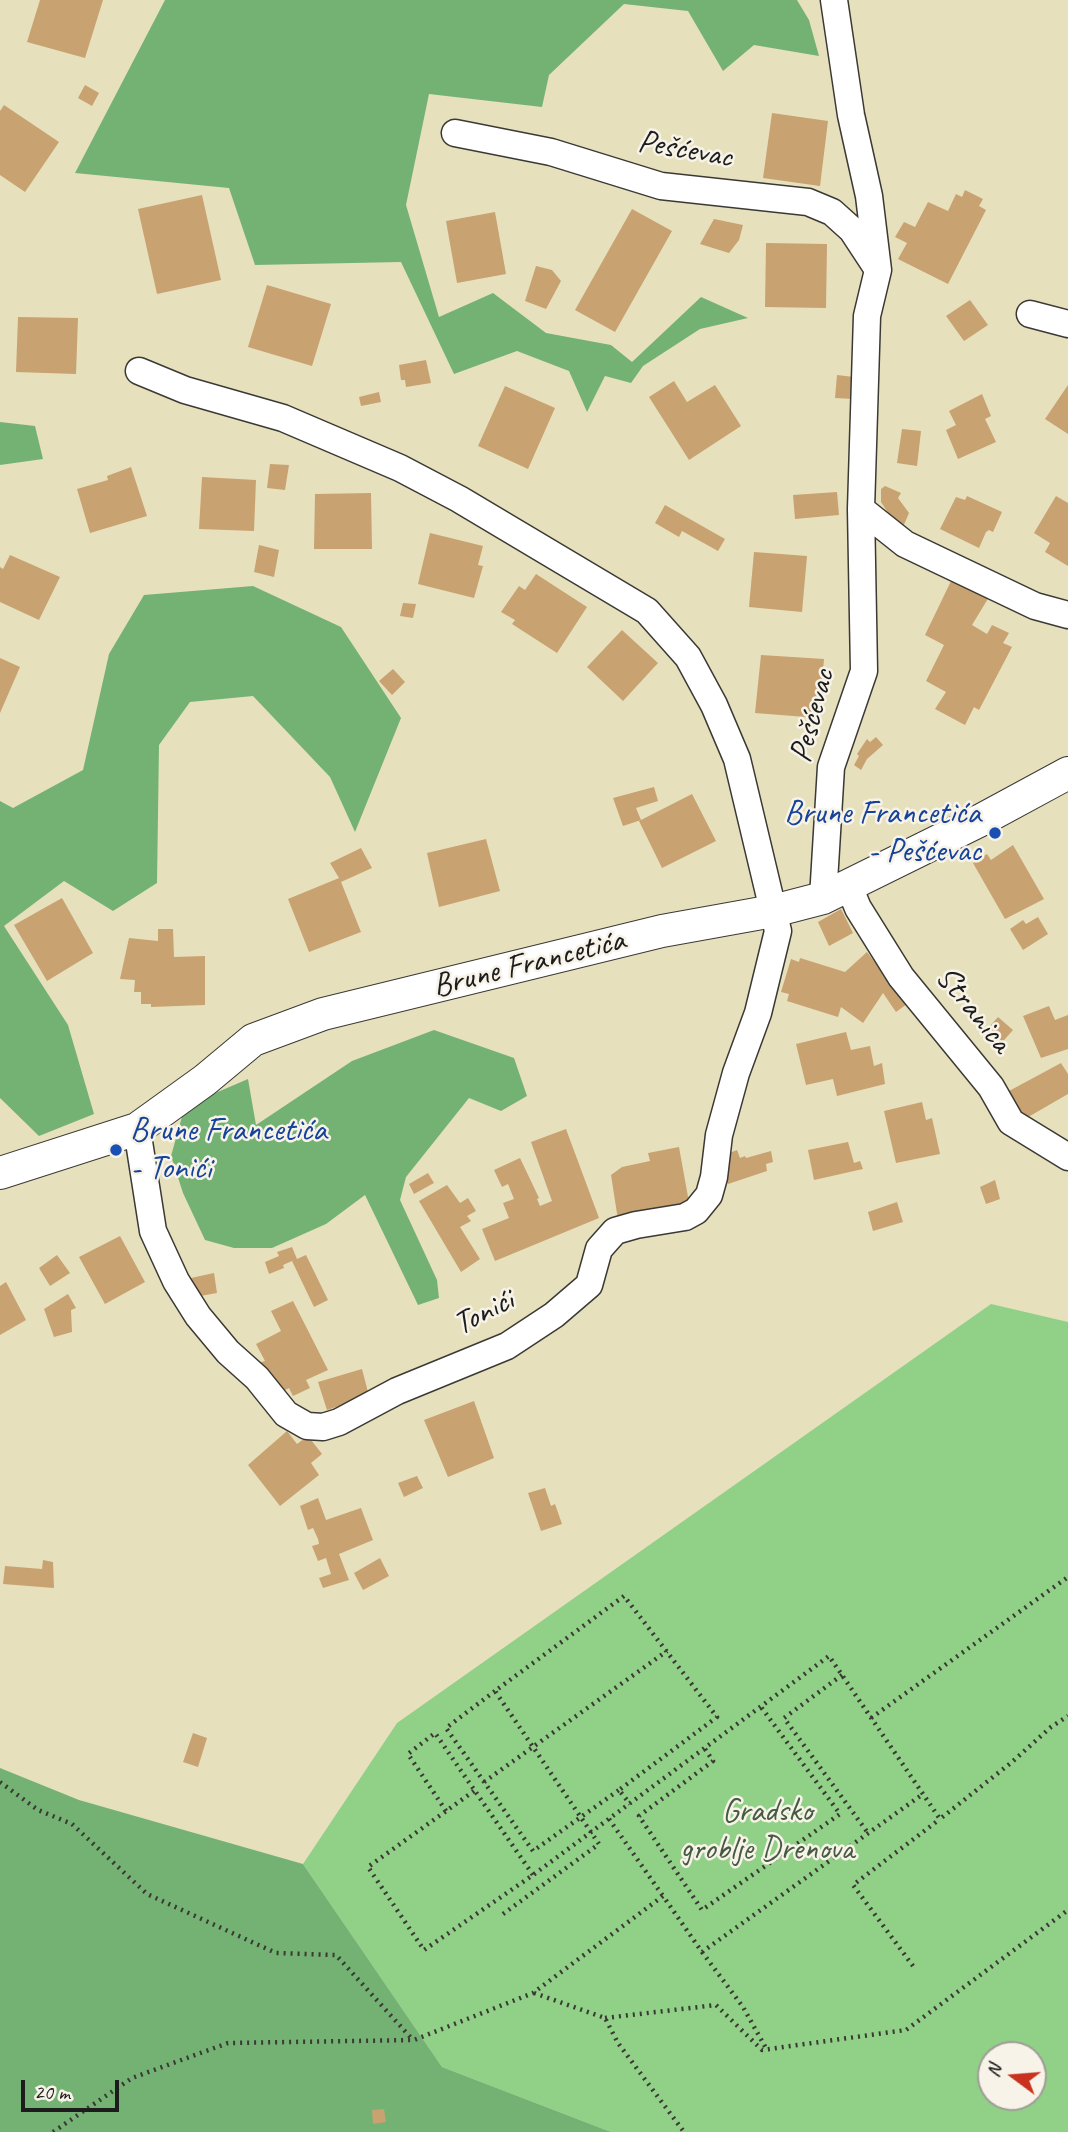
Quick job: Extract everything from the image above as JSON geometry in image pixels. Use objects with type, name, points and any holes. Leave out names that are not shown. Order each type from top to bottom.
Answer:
[{"type":"street","name":"Pešćevac","points":[[834,0],[851,115],[869,196],[878,270],[867,316],[861,509],[864,671],[831,767],[836,891]]},
{"type":"street","name":"Pešćevac","points":[[455,133],[551,152],[661,186],[808,202],[832,212],[852,230],[878,270]]},
{"type":"street","points":[[1030,314],[1068,324]]},
{"type":"street","name":"Tonići","points":[[138,1129],[153,1231],[176,1281],[198,1316],[228,1352],[257,1378],[286,1414],[307,1426],[323,1427],[339,1422],[397,1391],[507,1346],[554,1315],[589,1285],[599,1249],[615,1231],[684,1217],[696,1211],[709,1195],[719,1135],[736,1073],[758,1013],[778,931],[737,759],[714,705],[688,657],[647,611],[459,499],[400,468],[283,418],[185,390],[139,372]]},
{"type":"street","points":[[861,509],[905,544],[1035,606],[1068,615]]},
{"type":"street","name":"Brune Francetića","points":[[0,1173],[138,1129],[205,1080],[253,1040],[323,1014],[649,934],[773,911],[836,891],[983,819],[1068,773]]},
{"type":"street","name":"Stranica","points":[[836,891],[858,908],[901,977],[991,1087],[1011,1122],[1068,1157]]},
{"type":"path","points":[[871,1718],[1068,1577]]},
{"type":"path","points":[[624,1596],[717,1717],[533,1851],[446,1728],[495,1691],[624,1596]]},
{"type":"path","points":[[484,1782],[667,1651]]},
{"type":"path","points":[[474,1791],[368,1867],[424,1951],[533,1875],[829,1657],[940,1819]]},
{"type":"path","points":[[842,1675],[784,1718],[868,1833]]},
{"type":"path","points":[[495,1691],[599,1844],[503,1914]]},
{"type":"path","points":[[705,1749],[713,1761],[639,1816],[702,1910],[840,1814],[761,1707]]},
{"type":"path","points":[[913,1966],[853,1885],[1068,1716]]},
{"type":"path","points":[[446,1811],[408,1754],[435,1733],[533,1875]]},
{"type":"path","points":[[0,1782],[38,1810],[72,1824],[147,1894],[276,1953],[336,1955],[414,2040]]},
{"type":"path","points":[[620,1790],[630,1804]]},
{"type":"path","points":[[702,1952],[923,1794]]},
{"type":"path","points":[[609,1819],[743,2007],[768,2050]]},
{"type":"path","points":[[53,2132],[132,2078],[228,2043],[414,2040],[533,1993],[663,1896]]},
{"type":"path","points":[[533,1993],[605,2018],[716,2005],[762,2050],[906,2030],[1068,1910]]},
{"type":"path","points":[[605,2018],[618,2043],[684,2132]]},
{"type":"green space","points":[[165,0],[797,0],[809,20],[819,56],[754,45],[723,71],[688,11],[624,4],[549,75],[542,107],[429,94],[406,205],[439,317],[493,293],[546,333],[611,345],[632,362],[701,297],[748,318],[700,329],[643,366],[631,383],[605,376],[587,412],[569,371],[517,351],[454,374],[401,262],[255,265],[229,188],[75,173]]},
{"type":"green space","points":[[0,422],[35,426],[43,459],[0,465]]},
{"type":"green space","points":[[253,586],[341,627],[401,718],[355,832],[330,777],[253,696],[190,702],[159,745],[157,883],[113,911],[64,881],[4,926],[68,1025],[94,1114],[39,1136],[0,1098],[0,801],[13,808],[83,770],[109,654],[144,595]]},
{"type":"green space","points":[[434,1030],[514,1058],[527,1096],[501,1111],[469,1098],[406,1177],[400,1200],[437,1280],[439,1298],[418,1305],[365,1195],[326,1224],[272,1248],[234,1248],[205,1240],[183,1193],[171,1156],[185,1106],[248,1079],[256,1125],[352,1061]]},
{"type":"green space","name":"Gradsko groblje Drenova","points":[[991,1304],[1068,1322],[1068,2132],[611,2132],[442,2067],[303,1864],[397,1723]]},
{"type":"green space","points":[[0,1768],[79,1800],[303,1864],[442,2067],[611,2132],[0,2132]]},
{"type":"building","points":[[40,0],[103,0],[85,58],[27,42]]},
{"type":"building","points":[[85,85],[99,93],[92,106],[78,98]]},
{"type":"building","points":[[4,105],[59,142],[25,192],[0,175],[0,111]]},
{"type":"building","points":[[772,113],[828,121],[820,186],[763,178]]},
{"type":"building","points":[[965,190],[983,199],[979,206],[986,210],[948,284],[898,259],[907,243],[895,237],[904,222],[915,227],[928,202],[948,211],[956,194],[962,197]]},
{"type":"building","points":[[202,195],[221,280],[157,294],[138,209]]},
{"type":"building","points":[[632,209],[672,231],[615,332],[575,310]]},
{"type":"building","points":[[495,212],[506,274],[457,283],[446,221]]},
{"type":"building","points":[[714,219],[743,225],[739,240],[729,253],[700,244]]},
{"type":"building","points":[[766,243],[827,244],[826,308],[765,307]]},
{"type":"building","points":[[536,266],[552,270],[561,281],[546,309],[525,301]]},
{"type":"building","points":[[267,285],[331,304],[312,366],[248,347]]},
{"type":"building","points":[[970,300],[988,325],[964,341],[946,316]]},
{"type":"building","points":[[18,317],[78,318],[76,374],[16,372]]},
{"type":"building","points":[[426,360],[431,383],[406,387],[405,380],[401,380],[399,365]]},
{"type":"building","points":[[837,375],[854,377],[853,399],[835,398]]},
{"type":"building","points":[[674,381],[687,402],[715,385],[741,426],[689,460],[649,397]]},
{"type":"building","points":[[1068,385],[1068,434],[1045,419]]},
{"type":"building","points":[[505,386],[555,408],[528,469],[478,446]]},
{"type":"building","points":[[379,392],[381,402],[361,406],[359,397]]},
{"type":"building","points":[[982,394],[991,416],[985,419],[996,442],[958,459],[946,430],[956,425],[949,411]]},
{"type":"building","points":[[902,429],[921,431],[917,466],[897,463]]},
{"type":"building","points":[[270,464],[289,465],[285,490],[267,488]]},
{"type":"building","points":[[131,467],[147,516],[90,533],[77,489],[108,480],[107,476]]},
{"type":"building","points":[[202,477],[256,480],[254,531],[199,529]]},
{"type":"building","points":[[885,486],[901,493],[898,498],[909,513],[903,527],[892,519],[881,502],[881,489]]},
{"type":"building","points":[[837,492],[839,515],[795,519],[793,495]]},
{"type":"building","points":[[371,493],[372,549],[314,549],[315,494]]},
{"type":"building","points":[[967,496],[1002,512],[993,532],[986,532],[979,548],[940,529],[956,497],[965,500]]},
{"type":"building","points":[[1056,496],[1068,503],[1068,566],[1045,552],[1050,543],[1034,533]]},
{"type":"building","points":[[665,505],[725,539],[718,551],[682,531],[679,537],[655,523]]},
{"type":"building","points":[[430,533],[483,546],[478,565],[483,566],[474,598],[418,584]]},
{"type":"building","points":[[259,545],[279,550],[274,577],[254,572]]},
{"type":"building","points":[[754,552],[807,556],[802,612],[749,607]]},
{"type":"building","points":[[10,555],[60,577],[39,620],[0,602],[0,567],[3,569]]},
{"type":"building","points":[[536,574],[587,607],[557,653],[512,624],[515,620],[501,612],[519,586],[525,590]]},
{"type":"building","points":[[952,579],[989,597],[972,625],[987,634],[992,625],[1009,633],[1003,643],[1012,647],[979,710],[974,707],[965,725],[935,709],[946,692],[926,681],[944,645],[925,635]]},
{"type":"building","points":[[403,603],[416,604],[413,618],[400,616]]},
{"type":"building","points":[[622,630],[658,663],[623,701],[587,667]]},
{"type":"building","points":[[761,655],[824,659],[819,718],[755,713]]},
{"type":"building","points":[[0,658],[20,667],[0,713]]},
{"type":"building","points":[[393,669],[405,682],[392,695],[379,681]]},
{"type":"building","points":[[876,737],[883,745],[867,759],[861,770],[854,765],[859,756],[857,754],[867,739],[870,742]]},
{"type":"building","points":[[654,787],[658,801],[636,808],[641,820],[623,826],[613,798]]},
{"type":"building","points":[[692,794],[716,841],[662,868],[639,821]]},
{"type":"building","points":[[486,839],[500,891],[439,907],[427,853]]},
{"type":"building","points":[[1013,845],[1044,899],[1005,919],[973,863],[987,854],[991,860]]},
{"type":"building","points":[[361,848],[372,868],[341,882],[361,932],[309,952],[288,899],[339,878],[330,863]]},
{"type":"building","points":[[62,898],[93,953],[47,981],[14,925]]},
{"type":"building","points":[[841,909],[853,933],[829,946],[818,922]]},
{"type":"building","points":[[1038,917],[1048,934],[1023,950],[1010,929],[1023,920],[1026,924]]},
{"type":"building","points":[[158,929],[173,929],[174,957],[205,956],[205,1005],[151,1007],[151,1004],[141,1004],[141,992],[134,992],[135,980],[120,979],[129,938],[158,941]]},
{"type":"building","points":[[867,952],[907,1004],[896,1012],[883,993],[863,1023],[841,1007],[838,1017],[787,1001],[789,994],[781,992],[791,959],[799,962],[800,958],[845,972]]},
{"type":"building","points":[[1049,1006],[1055,1020],[1068,1015],[1068,1049],[1041,1058],[1023,1016]]},
{"type":"building","points":[[998,1017],[1013,1030],[997,1048],[983,1034]]},
{"type":"building","points":[[846,1032],[851,1050],[870,1046],[874,1066],[882,1063],[885,1084],[837,1096],[833,1079],[806,1085],[796,1044]]},
{"type":"building","points":[[1061,1063],[1068,1074],[1068,1094],[1023,1120],[1009,1091]]},
{"type":"building","points":[[922,1102],[926,1120],[932,1118],[940,1154],[896,1163],[884,1111]]},
{"type":"building","points":[[566,1129],[599,1218],[495,1261],[482,1229],[509,1218],[503,1203],[514,1199],[508,1184],[502,1187],[494,1170],[520,1158],[539,1198],[537,1199],[540,1206],[552,1201],[531,1142]]},
{"type":"building","points":[[848,1142],[854,1163],[860,1161],[863,1169],[814,1180],[808,1150]]},
{"type":"building","points":[[679,1147],[690,1208],[618,1220],[611,1175],[622,1167],[650,1161],[648,1153]]},
{"type":"building","points":[[737,1150],[740,1158],[771,1151],[773,1162],[766,1164],[767,1171],[728,1184],[720,1162],[722,1156]]},
{"type":"building","points":[[428,1173],[434,1183],[414,1194],[409,1184]]},
{"type":"building","points":[[995,1180],[1000,1199],[986,1204],[980,1187]]},
{"type":"building","points":[[447,1185],[460,1203],[468,1198],[476,1211],[467,1216],[471,1221],[460,1227],[480,1259],[461,1272],[419,1201]]},
{"type":"building","points":[[897,1202],[903,1222],[873,1231],[868,1212]]},
{"type":"building","points":[[120,1236],[145,1282],[105,1304],[79,1257]]},
{"type":"building","points":[[292,1247],[297,1259],[306,1255],[328,1300],[314,1307],[292,1261],[283,1265],[284,1268],[269,1274],[265,1262],[279,1256],[277,1252]]},
{"type":"building","points":[[57,1255],[70,1273],[50,1286],[39,1268]]},
{"type":"building","points":[[214,1273],[217,1293],[195,1297],[191,1278]]},
{"type":"building","points":[[6,1282],[26,1320],[0,1335],[0,1286]]},
{"type":"building","points":[[68,1294],[76,1308],[71,1310],[72,1332],[54,1337],[44,1309]]},
{"type":"building","points":[[293,1301],[328,1370],[306,1380],[310,1388],[293,1396],[289,1388],[276,1395],[258,1363],[265,1361],[256,1344],[281,1331],[271,1311]]},
{"type":"building","points":[[362,1369],[369,1396],[327,1410],[318,1382]]},
{"type":"building","points":[[474,1401],[494,1458],[448,1477],[424,1420]]},
{"type":"building","points":[[287,1431],[297,1444],[308,1436],[322,1454],[311,1463],[319,1475],[280,1506],[248,1465]]},
{"type":"building","points":[[417,1476],[423,1488],[404,1497],[398,1483]]},
{"type":"building","points":[[545,1488],[551,1506],[555,1504],[562,1524],[541,1531],[528,1493]]},
{"type":"building","points":[[318,1498],[326,1520],[361,1508],[373,1540],[339,1554],[349,1580],[323,1588],[319,1578],[331,1574],[326,1558],[318,1561],[312,1546],[319,1544],[318,1539],[313,1528],[308,1530],[300,1506]]},
{"type":"building","points":[[380,1558],[389,1576],[363,1590],[354,1573]]},
{"type":"building","points":[[43,1560],[53,1562],[54,1588],[3,1584],[5,1566],[42,1569]]},
{"type":"building","points":[[193,1733],[207,1738],[198,1767],[183,1762]]},
{"type":"building","points":[[384,2109],[386,2122],[373,2124],[372,2110]]},
{"type":"place","name":"Brune Francetića - Pešćevac","points":[[995,833]]},
{"type":"place","name":"Brune Francetića - Tonići","points":[[116,1150]]}]
